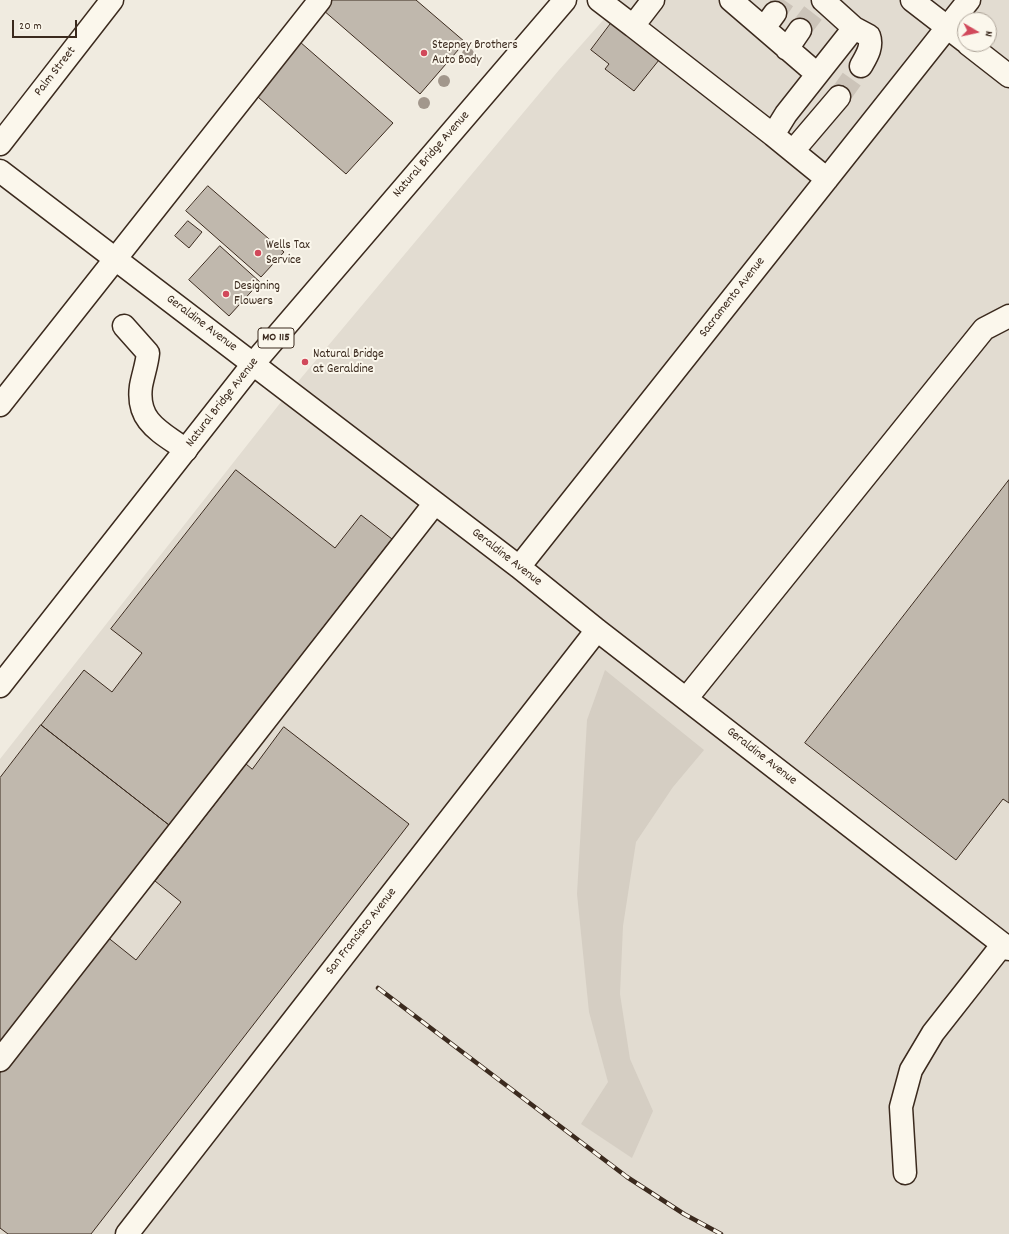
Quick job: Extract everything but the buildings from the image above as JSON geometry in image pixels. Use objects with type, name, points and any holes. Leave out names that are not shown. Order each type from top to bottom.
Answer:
[{"type":"street","name":"Palm Street","points":[[0,144],[112,0]]},
{"type":"street","points":[[0,405],[320,0]]},
{"type":"street","name":"Natural Bridge Avenue","points":[[0,686],[253,364],[565,0]]},
{"type":"street","points":[[599,0],[773,135],[827,179]]},
{"type":"street","points":[[634,26],[653,0]]},
{"type":"street","points":[[912,0],[957,35]]},
{"type":"street","name":"Sacramento Avenue","points":[[519,567],[969,0]]},
{"type":"street","points":[[741,3],[769,20],[787,49],[817,74]]},
{"type":"street","points":[[819,4],[854,28],[870,36],[871,42],[868,54],[861,66]]},
{"type":"street","points":[[773,135],[786,114],[854,28]]},
{"type":"street","points":[[787,49],[800,30]]},
{"type":"street","points":[[978,52],[1009,76]]},
{"type":"street","points":[[793,151],[839,97]]},
{"type":"street","name":"Geraldine Avenue","points":[[0,171],[519,567],[597,630],[1006,946]]},
{"type":"street","points":[[686,699],[984,329],[1009,316]]},
{"type":"street","points":[[124,326],[148,353],[140,399],[144,415],[150,424],[186,450]]},
{"type":"street","points":[[0,1060],[435,503]]},
{"type":"street","name":"San Francisco Avenue","points":[[132,1232],[597,630]]},
{"type":"street","points":[[905,1173],[901,1107],[911,1070],[933,1033],[1006,946]]},
{"type":"shaded area","points":[[621,0],[1009,0],[1009,1234],[0,1234],[0,759],[281,402],[559,70]]},
{"type":"shaded area","points":[[605,670],[704,750],[673,787],[636,842],[623,926],[620,994],[630,1059],[653,1111],[632,1158],[581,1124],[608,1082],[589,1012],[577,894],[587,720]]},
{"type":"tunnel","points":[[775,13],[784,0]]},
{"type":"tunnel","points":[[800,30],[813,13]]},
{"type":"tunnel","points":[[839,97],[861,66]]},
{"type":"railway","points":[[378,988],[627,1177],[684,1214],[721,1234]]},
{"type":"place","name":"Stepney Brothers Auto Body","points":[[424,53]]},
{"type":"place","name":"Wells Tax Service","points":[[258,253]]},
{"type":"place","name":"Designing Flowers","points":[[226,294]]},
{"type":"place","name":"Natural Bridge at Geraldine","points":[[305,362]]}]
